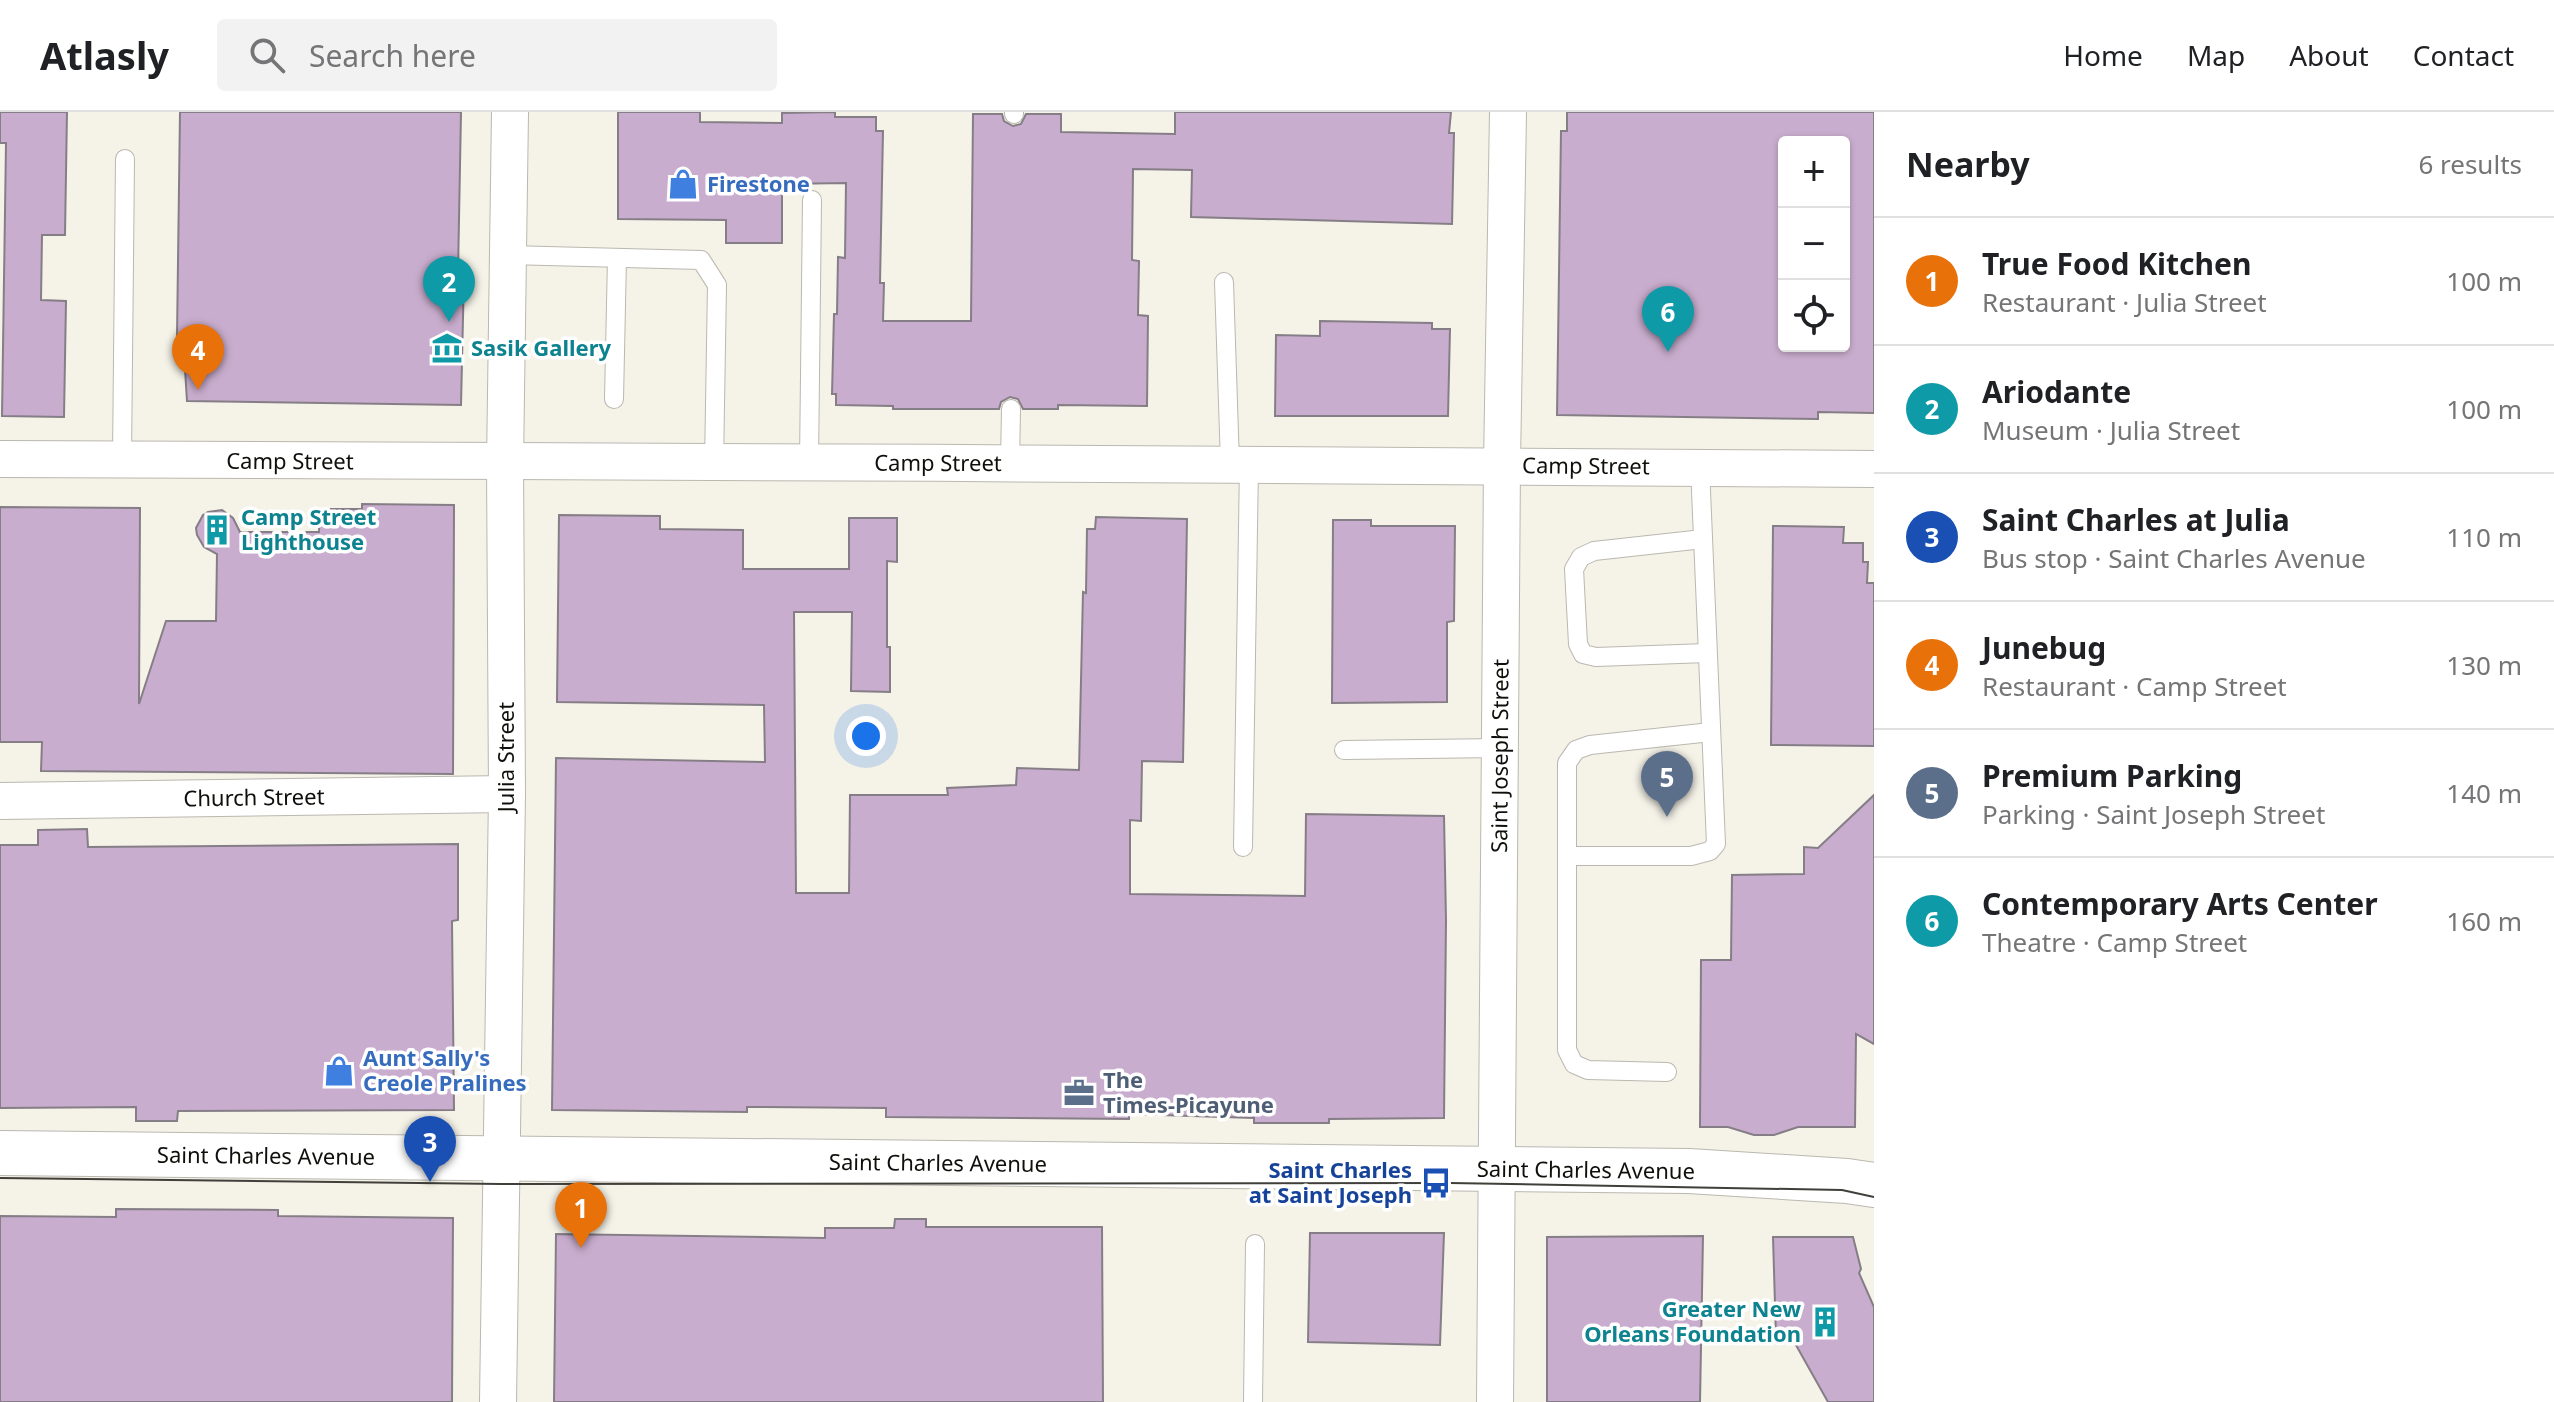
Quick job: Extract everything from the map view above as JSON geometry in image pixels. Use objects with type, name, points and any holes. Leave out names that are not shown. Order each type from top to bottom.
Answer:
[{"type":"street","name":"Julia Street","points":[[498,1402],[507,794],[505,464],[510,112]]},
{"type":"street","name":"Saint Joseph Street","points":[[1495,1402],[1502,464],[1508,112]]},
{"type":"street","name":"Camp Street","points":[[0,459],[714,465],[1502,464],[1874,469]]},
{"type":"street","name":"Church Street","points":[[0,801],[507,794]]},
{"type":"street","name":"Saint Charles Avenue","points":[[0,1153],[1689,1171],[1874,1185]]},
{"type":"lane","points":[[122,460],[125,159]]},
{"type":"lane","points":[[809,464],[812,200]]},
{"type":"lane","points":[[508,255],[701,260],[717,285],[714,465]]},
{"type":"lane","points":[[614,399],[617,258]]},
{"type":"lane","points":[[1224,282],[1240,464],[1243,847]]},
{"type":"lane","points":[[1010,464],[1011,409]]},
{"type":"lane","points":[[1567,856],[1691,856],[1710,851],[1716,844],[1700,467]]},
{"type":"lane","points":[[1703,539],[1594,551],[1581,557],[1574,569],[1578,644],[1583,654],[1596,657],[1707,653]]},
{"type":"lane","points":[[1667,1072],[1588,1070],[1574,1064],[1567,1050],[1567,763],[1576,750],[1590,745],[1711,732]]},
{"type":"lane","points":[[1344,750],[1500,748]]},
{"type":"lane","points":[[1253,1402],[1255,1244]]},
{"type":"building","points":[[0,112],[67,112],[65,235],[42,235],[41,300],[66,301],[64,417],[2,416],[6,143],[0,143]]},
{"type":"building","points":[[180,112],[461,112],[458,273],[464,274],[461,405],[187,401],[183,337],[177,337]]},
{"type":"building","points":[[618,112],[700,112],[700,122],[782,123],[782,113],[835,112],[835,117],[876,117],[876,131],[883,131],[880,283],[884,283],[883,321],[971,321],[973,114],[1002,114],[1004,121],[1013,126],[1021,124],[1026,114],[1061,114],[1061,132],[1175,134],[1175,112],[1451,112],[1449,133],[1454,133],[1452,224],[1191,217],[1192,170],[1133,169],[1132,260],[1139,261],[1138,315],[1148,316],[1147,406],[1058,405],[1058,409],[1023,409],[1018,399],[1010,397],[1001,402],[999,409],[893,409],[893,406],[836,405],[836,394],[832,394],[834,314],[837,314],[838,257],[845,258],[846,183],[782,184],[782,243],[726,243],[726,220],[618,219]]},
{"type":"building","points":[[1567,112],[1874,112],[1874,413],[1818,412],[1818,419],[1557,415],[1561,131],[1567,131]]},
{"type":"building","points":[[1320,321],[1432,323],[1432,329],[1450,329],[1448,416],[1275,416],[1276,335],[1320,336]]},
{"type":"building","points":[[362,504],[454,505],[453,774],[41,771],[42,742],[0,742],[0,507],[140,508],[139,704],[166,621],[216,621],[217,554],[204,547],[197,535],[196,528],[203,515],[222,510],[233,518],[240,532],[319,532],[320,509],[362,509]]},
{"type":"building","points":[[559,515],[660,516],[660,529],[743,530],[743,569],[849,569],[849,518],[897,518],[897,562],[887,561],[890,692],[851,691],[852,612],[794,612],[796,893],[849,893],[850,795],[948,795],[947,788],[1016,785],[1017,768],[1079,770],[1087,529],[1095,529],[1096,517],[1187,519],[1183,762],[1142,761],[1141,821],[1130,820],[1130,894],[1305,896],[1306,814],[1444,816],[1444,1118],[1254,1123],[1254,1118],[1129,1114],[1129,1119],[886,1117],[886,1108],[747,1107],[747,1112],[552,1110],[556,758],[765,762],[764,705],[557,702]]},
{"type":"building","points":[[1333,520],[1371,520],[1371,526],[1455,526],[1454,621],[1447,622],[1447,702],[1332,703]]},
{"type":"building","points":[[1773,526],[1844,527],[1843,543],[1863,543],[1863,562],[1868,562],[1867,583],[1874,583],[1874,746],[1771,745]]},
{"type":"building","points":[[1874,795],[1874,1044],[1856,1034],[1855,1127],[1798,1127],[1774,1135],[1754,1135],[1728,1127],[1700,1127],[1701,960],[1731,960],[1732,875],[1804,874],[1804,847],[1818,848]]},
{"type":"building","points":[[87,829],[88,847],[458,844],[458,920],[452,921],[454,1110],[178,1111],[177,1121],[136,1121],[136,1107],[0,1108],[0,845],[38,845],[38,830]]},
{"type":"building","points":[[116,1209],[278,1210],[278,1216],[453,1218],[452,1402],[0,1402],[0,1216],[116,1217]]},
{"type":"building","points":[[895,1219],[926,1219],[926,1227],[1102,1227],[1103,1402],[554,1402],[556,1234],[825,1238],[825,1228],[894,1228]]},
{"type":"building","points":[[1310,1233],[1444,1233],[1440,1345],[1308,1342]]},
{"type":"building","points":[[1703,1236],[1700,1402],[1547,1402],[1547,1237]]},
{"type":"building","name":"Greater New Orleans Foundation","points":[[1773,1237],[1853,1237],[1861,1269],[1859,1273],[1874,1307],[1874,1402],[1828,1402],[1792,1338],[1776,1338]]},
{"type":"tram line","points":[[0,1178],[501,1184],[1450,1183],[1842,1190],[1874,1197]]},
{"type":"place","name":"Firestone","points":[[683,184]]},
{"type":"place","name":"Ariodante","points":[[449,322]]},
{"type":"place","name":"Sasik Gallery","points":[[447,348]]},
{"type":"place","name":"Contemporary Arts Center","points":[[1668,352]]},
{"type":"place","name":"Junebug","points":[[198,390]]},
{"type":"place","name":"Camp Street Lighthouse","points":[[217,530]]},
{"type":"place","name":"Premium Parking","points":[[1667,817]]},
{"type":"place","name":"Aunt Sally's Creole Pralines","points":[[339,1071]]},
{"type":"place","name":"The Times-Picayune","points":[[1079,1093]]},
{"type":"place","name":"Saint Charles at Julia","points":[[430,1182]]},
{"type":"place","name":"Saint Charles at Saint Joseph","points":[[1436,1183]]},
{"type":"place","name":"True Food Kitchen","points":[[581,1248]]},
{"type":"place","name":"Greater New Orleans Foundation","points":[[1825,1322]]}]
